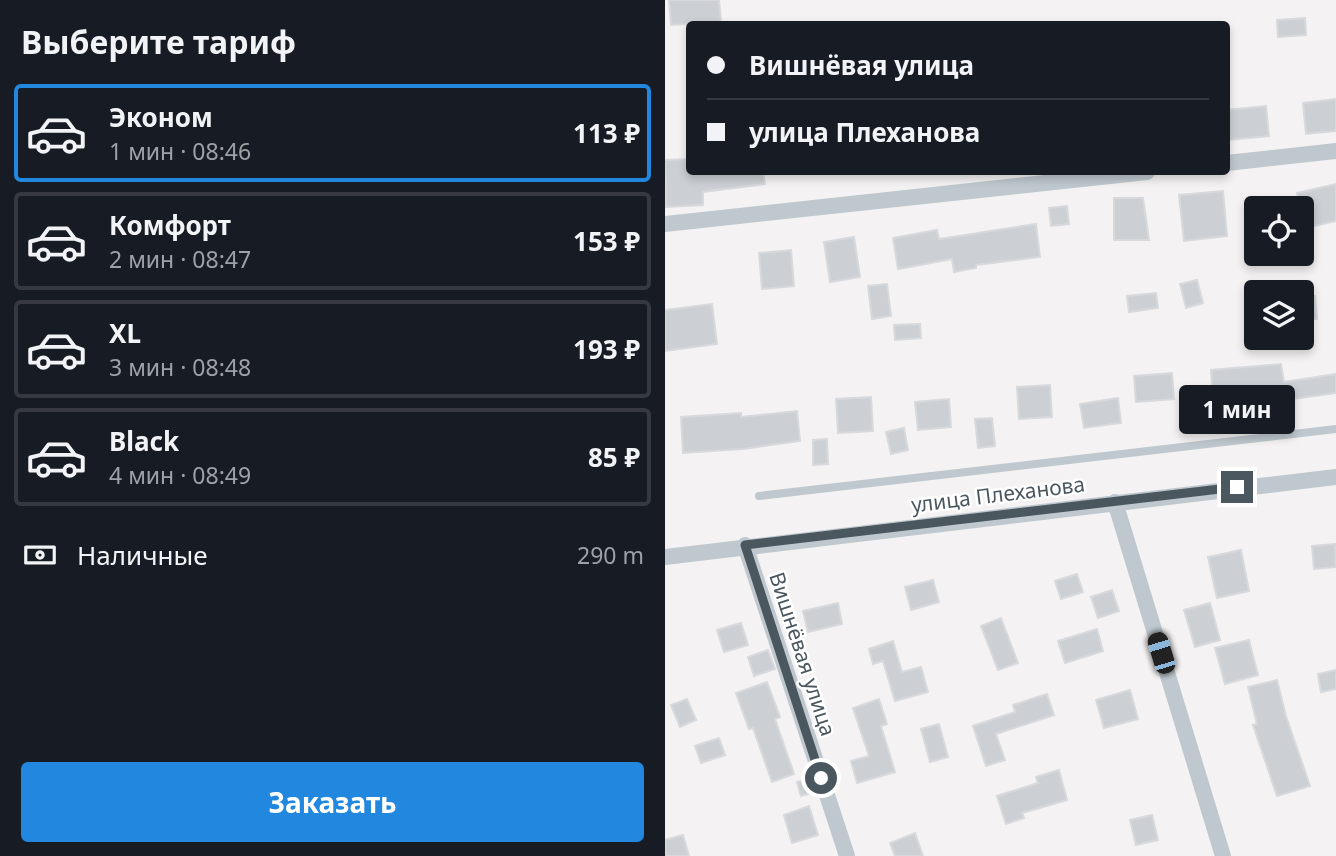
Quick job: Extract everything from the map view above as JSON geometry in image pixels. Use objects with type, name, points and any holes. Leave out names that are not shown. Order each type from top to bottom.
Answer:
[{"type":"street","points":[[1230,163],[1336,151]]},
{"type":"street","points":[[665,224],[1119,175]]},
{"type":"street","name":"улица Плеханова","points":[[665,557],[745,545],[1336,477]]},
{"type":"street","points":[[1115,502],[1223,856]]},
{"type":"street","name":"Вишнёвая улица","points":[[745,545],[847,856]]},
{"type":"lane","points":[[759,496],[1336,429]]},
{"type":"building","points":[[669,0],[719,0],[721,21],[686,21],[686,24],[671,25]]},
{"type":"building","points":[[1305,18],[1306,35],[1278,37],[1277,20]]},
{"type":"building","points":[[1336,99],[1336,131],[1306,134],[1303,103]]},
{"type":"building","points":[[1266,106],[1269,136],[1230,140],[1230,110]]},
{"type":"building","points":[[686,159],[686,175],[764,175],[765,184],[703,192],[703,205],[666,207],[665,160]]},
{"type":"building","points":[[1336,184],[1336,221],[1314,226],[1314,196],[1298,196],[1297,193]]},
{"type":"building","points":[[1223,191],[1227,236],[1184,241],[1179,195]]},
{"type":"building","points":[[1114,198],[1143,198],[1149,240],[1114,240]]},
{"type":"building","points":[[1067,206],[1069,224],[1051,226],[1049,208]]},
{"type":"building","points":[[1036,224],[1040,257],[976,265],[976,268],[954,272],[952,259],[898,269],[893,238],[937,230],[939,239]]},
{"type":"building","points":[[854,237],[860,277],[830,282],[824,242]]},
{"type":"building","points":[[791,250],[794,286],[762,289],[759,253]]},
{"type":"building","points":[[1197,280],[1203,303],[1186,308],[1180,284]]},
{"type":"building","points":[[887,284],[891,316],[872,319],[868,286]]},
{"type":"building","points":[[1156,293],[1158,308],[1129,312],[1127,296]]},
{"type":"building","points":[[1314,296],[1317,319],[1314,319]]},
{"type":"building","points":[[712,304],[717,344],[665,351],[665,310]]},
{"type":"building","points":[[920,324],[921,338],[895,340],[894,325]]},
{"type":"building","points":[[1281,364],[1284,382],[1336,374],[1336,393],[1286,400],[1290,423],[1268,426],[1263,398],[1213,401],[1211,370]]},
{"type":"building","points":[[1172,373],[1174,399],[1136,402],[1134,376]]},
{"type":"building","points":[[1050,385],[1052,417],[1019,419],[1017,387]]},
{"type":"building","points":[[871,397],[873,431],[838,433],[836,399]]},
{"type":"building","points":[[1118,398],[1121,423],[1084,428],[1080,404]]},
{"type":"building","points":[[949,399],[951,427],[918,430],[915,402]]},
{"type":"building","points":[[797,411],[800,441],[743,449],[683,453],[681,417],[741,413],[741,417]]},
{"type":"building","points":[[992,418],[995,446],[978,448],[975,419]]},
{"type":"building","points":[[904,428],[908,450],[891,454],[886,432]]},
{"type":"building","points":[[827,439],[828,464],[813,465],[813,440]]},
{"type":"building","points":[[1335,544],[1336,567],[1314,569],[1312,546]]},
{"type":"building","points":[[1241,550],[1249,591],[1217,598],[1208,557]]},
{"type":"building","points":[[1077,574],[1083,592],[1061,599],[1055,581]]},
{"type":"building","points":[[933,580],[939,602],[911,610],[905,587]]},
{"type":"building","points":[[1112,590],[1119,611],[1098,618],[1091,597]]},
{"type":"building","points":[[838,603],[842,624],[808,632],[803,611]]},
{"type":"building","points":[[1210,603],[1220,640],[1195,647],[1184,610]]},
{"type":"building","points":[[1001,618],[1018,663],[998,670],[981,626]]},
{"type":"building","points":[[741,623],[748,645],[724,652],[717,630]]},
{"type":"building","points":[[1097,629],[1103,651],[1065,663],[1058,641]]},
{"type":"building","points":[[1249,640],[1258,675],[1225,684],[1215,648]]},
{"type":"building","points":[[893,641],[902,672],[921,667],[928,692],[895,701],[883,661],[873,664],[869,649]]},
{"type":"building","points":[[768,650],[775,669],[754,676],[748,657]]},
{"type":"building","points":[[1336,670],[1336,689],[1321,692],[1318,674]]},
{"type":"building","points":[[1277,680],[1286,716],[1310,786],[1277,796],[1253,725],[1257,724],[1248,687]]},
{"type":"building","points":[[767,682],[780,717],[775,719],[794,774],[772,782],[753,728],[749,729],[736,693]]},
{"type":"building","points":[[1130,690],[1138,719],[1104,728],[1096,700]]},
{"type":"building","points":[[1047,694],[1054,715],[996,734],[1005,760],[986,766],[973,726],[1015,712],[1013,705]]},
{"type":"building","points":[[687,699],[696,720],[680,727],[671,705]]},
{"type":"building","points":[[879,699],[887,724],[881,726],[895,772],[857,783],[851,761],[869,756],[853,708]]},
{"type":"building","points":[[939,724],[948,757],[930,762],[921,729]]},
{"type":"building","points":[[719,738],[725,755],[701,763],[695,746]]},
{"type":"building","points":[[1059,770],[1067,800],[1022,813],[1024,818],[1006,824],[997,796],[1038,783],[1036,777]]},
{"type":"building","points":[[811,779],[815,792],[801,796],[797,782]]},
{"type":"building","points":[[809,806],[818,835],[792,843],[784,815]]},
{"type":"building","points":[[1152,815],[1158,840],[1136,845],[1130,820]]},
{"type":"building","points":[[915,833],[923,856],[895,856],[890,843]]},
{"type":"building","points":[[683,835],[689,856],[665,856],[665,840]]},
{"type":"route","points":[[821,778],[745,545],[1237,487]]}]
